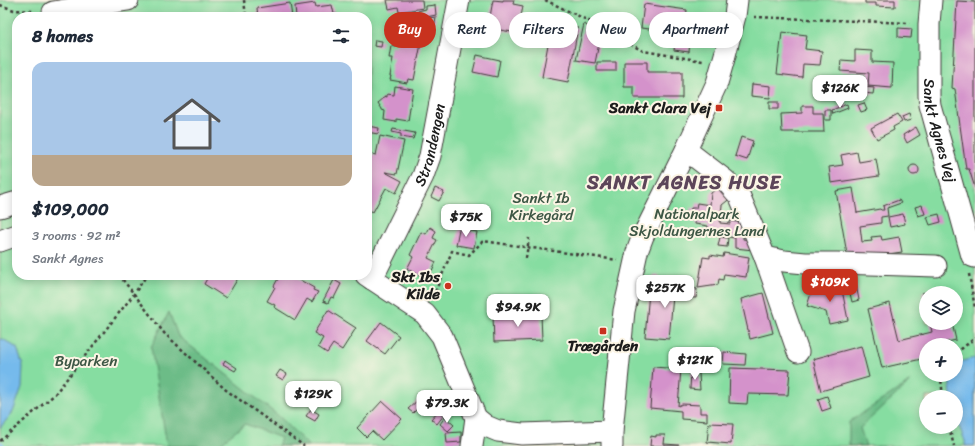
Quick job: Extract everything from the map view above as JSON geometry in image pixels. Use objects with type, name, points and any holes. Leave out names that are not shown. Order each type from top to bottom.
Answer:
[{"type":"street","points":[[52,12],[128,0]]},
{"type":"street","name":"Strandengen","points":[[372,271],[423,176],[430,156],[459,0]]},
{"type":"street","name":"Sankt Agnes Vej","points":[[930,0],[930,106],[974,256]]},
{"type":"street","points":[[372,279],[425,314],[442,336],[476,418],[486,426],[498,431],[522,434],[612,439],[624,311],[635,262],[643,236],[686,150],[717,83],[736,8]]},
{"type":"street","points":[[686,150],[726,180],[740,197],[765,257],[798,352]]},
{"type":"street","points":[[0,241],[12,237]]},
{"type":"street","points":[[765,257],[805,263],[936,266]]},
{"type":"street","points":[[472,446],[476,418]]},
{"type":"path","points":[[244,0],[245,12]]},
{"type":"path","points":[[545,0],[587,20],[643,51],[723,64]]},
{"type":"path","points":[[0,5],[14,10],[52,12]]},
{"type":"path","points":[[736,8],[929,24]]},
{"type":"path","points":[[526,258],[529,238]]},
{"type":"path","points":[[425,314],[452,251],[469,255],[483,241],[635,262]]},
{"type":"path","points":[[974,256],[969,274],[975,308]]},
{"type":"path","points":[[123,280],[164,334],[226,390],[304,446]]},
{"type":"path","points":[[0,441],[54,395],[144,280]]},
{"type":"path","points":[[963,347],[975,338]]},
{"type":"path","points":[[951,434],[954,446]]},
{"type":"green space","name":"Nationalpark Skjoldungernes Land","points":[[0,0],[975,0],[975,446],[0,446]]},
{"type":"green space","points":[[169,312],[178,336],[281,418],[309,446],[278,446],[281,438],[245,424],[217,446],[167,446],[151,347]]},
{"type":"green space","points":[[911,381],[860,428],[866,446],[849,446],[849,422]]},
{"type":"water","points":[[0,339],[3,339],[17,348],[23,366],[22,387],[13,412],[0,428]]},
{"type":"water","points":[[975,358],[974,446],[965,446],[962,434],[963,390],[950,390],[950,382],[963,382],[963,361]]},
{"type":"building","points":[[387,0],[422,0],[423,8],[399,12],[398,7],[389,9]]},
{"type":"building","points":[[493,0],[514,0],[513,4],[523,6],[522,12],[509,12],[509,32],[501,30],[501,12],[491,12]]},
{"type":"building","points":[[865,0],[895,0],[895,7],[876,6],[876,3],[865,3]]},
{"type":"building","points":[[957,1],[975,2],[975,188],[969,169],[966,169],[955,89],[952,88]]},
{"type":"building","points":[[290,3],[291,12],[257,12],[257,8]]},
{"type":"building","points":[[315,3],[316,7],[332,5],[334,12],[296,12],[295,6]]},
{"type":"building","points":[[644,4],[687,10],[687,12],[649,12],[649,29],[641,28]]},
{"type":"building","points":[[435,5],[436,12],[418,12],[426,9],[426,6]]},
{"type":"building","points":[[584,24],[586,25],[586,48],[598,48],[595,63],[576,60]]},
{"type":"building","points":[[898,28],[912,29],[911,38],[898,37]]},
{"type":"building","points":[[782,32],[807,35],[805,49],[822,51],[820,65],[803,64],[802,77],[777,74]]},
{"type":"building","points":[[375,40],[382,41],[381,47],[374,46]]},
{"type":"building","points":[[391,48],[420,48],[414,80],[408,79],[407,83],[390,80],[393,58],[389,58]]},
{"type":"building","points":[[547,48],[574,48],[568,82],[542,77]]},
{"type":"building","points":[[674,48],[689,48],[689,52],[674,50]]},
{"type":"building","points":[[855,50],[872,51],[872,62],[893,63],[892,88],[868,86],[869,73],[840,71],[841,60],[855,61]]},
{"type":"building","points":[[477,55],[500,60],[497,77],[473,72]]},
{"type":"building","points":[[597,62],[616,62],[616,71],[597,71]]},
{"type":"building","points":[[624,62],[647,62],[647,72],[682,72],[682,98],[634,98],[634,87],[624,87]]},
{"type":"building","points":[[752,84],[771,86],[770,98],[751,96]]},
{"type":"building","points":[[395,86],[413,89],[408,121],[396,119],[396,122],[384,120],[385,111],[382,110],[378,103],[384,98],[384,96],[387,97],[387,94],[394,95]]},
{"type":"building","points":[[864,87],[874,88],[873,94],[863,93]]},
{"type":"building","points":[[769,102],[778,102],[778,109],[769,109]]},
{"type":"building","points":[[864,103],[867,110],[861,112],[858,105]]},
{"type":"building","points":[[847,104],[848,108],[833,114],[832,110]]},
{"type":"building","points":[[802,106],[813,106],[813,113],[823,113],[824,132],[782,132],[781,114],[802,113]]},
{"type":"building","points":[[825,110],[831,110],[831,120],[825,120]]},
{"type":"building","points":[[897,114],[902,122],[893,127],[894,130],[877,139],[871,128]]},
{"type":"building","points":[[909,114],[911,120],[904,122],[902,117]]},
{"type":"building","points":[[372,127],[379,128],[378,134],[372,133]]},
{"type":"building","points":[[916,127],[920,135],[907,143],[903,135]]},
{"type":"building","points":[[393,129],[415,133],[413,139],[401,137],[401,134],[392,132]]},
{"type":"building","points":[[380,136],[404,141],[397,174],[385,172],[402,181],[396,193],[386,188],[373,212],[372,154],[376,155]]},
{"type":"building","points":[[741,137],[753,141],[747,160],[735,156]]},
{"type":"building","points":[[857,152],[859,162],[876,159],[879,176],[831,183],[829,167],[843,165],[841,155]]},
{"type":"building","points":[[914,165],[919,170],[914,175],[909,170]]},
{"type":"building","points":[[721,185],[732,197],[722,205],[720,223],[730,224],[730,221],[743,223],[743,239],[750,240],[753,250],[735,248],[735,238],[707,234],[708,226],[695,224],[695,219],[689,218],[691,208],[696,208],[697,203],[710,205],[711,193]]},
{"type":"building","points":[[435,188],[444,192],[439,201],[431,197]]},
{"type":"building","points":[[853,188],[857,213],[880,209],[884,210],[883,206],[899,200],[901,203],[887,208],[888,216],[881,217],[881,223],[860,226],[862,242],[872,241],[871,237],[881,236],[882,240],[899,237],[902,252],[848,260],[836,191]]},
{"type":"building","points":[[922,205],[925,214],[918,216],[915,207]]},
{"type":"building","points":[[903,214],[905,224],[890,227],[888,217]]},
{"type":"building","points":[[939,214],[941,222],[930,225],[927,217]]},
{"type":"building","points":[[430,227],[436,231],[433,238],[437,240],[428,258],[436,262],[428,279],[407,269],[413,257],[410,255],[421,232],[426,234]]},
{"type":"building","points":[[459,229],[477,232],[474,248],[456,245]]},
{"type":"building","points":[[720,237],[728,238],[727,247],[718,246]]},
{"type":"building","points":[[724,253],[749,257],[746,277],[724,274],[723,280],[719,279],[718,285],[698,288],[703,257],[710,258],[710,255],[723,257]]},
{"type":"building","points":[[854,274],[859,300],[852,302],[846,276]]},
{"type":"building","points":[[659,275],[660,282],[653,283],[653,276]]},
{"type":"building","points":[[206,280],[237,280],[226,298],[204,284]]},
{"type":"building","points":[[277,280],[300,280],[318,292],[312,302],[307,299],[295,320],[267,301],[275,287],[274,286]]},
{"type":"building","points":[[334,280],[341,284],[334,298],[331,297],[328,303],[323,301]]},
{"type":"building","points":[[684,281],[693,282],[693,288],[697,289],[696,298],[673,296],[669,339],[645,337],[649,292],[663,293],[663,286],[684,288]]},
{"type":"building","points":[[841,285],[848,320],[829,324],[826,312],[807,306],[813,287],[821,290]]},
{"type":"building","points":[[763,293],[773,333],[750,339],[741,299]]},
{"type":"building","points":[[890,303],[899,340],[932,332],[932,330],[954,330],[956,338],[919,338],[919,360],[882,368],[868,309]]},
{"type":"building","points":[[328,310],[356,328],[342,350],[333,344],[327,353],[318,347],[323,338],[314,333]]},
{"type":"building","points":[[541,314],[542,340],[494,342],[493,316]]},
{"type":"building","points":[[381,322],[399,336],[385,354],[367,341]]},
{"type":"building","points":[[861,346],[869,377],[821,391],[813,359]]},
{"type":"building","points":[[724,352],[746,354],[745,365],[723,364]]},
{"type":"building","points":[[225,360],[237,368],[235,371],[223,364]]},
{"type":"building","points":[[653,367],[681,369],[678,406],[682,404],[700,405],[700,413],[707,413],[707,421],[681,419],[681,411],[650,408]]},
{"type":"building","points":[[730,368],[790,370],[788,395],[748,394],[747,404],[729,403]]},
{"type":"building","points":[[280,370],[287,374],[283,380],[276,376]]},
{"type":"building","points":[[691,372],[699,373],[700,390],[690,389]]},
{"type":"building","points":[[323,394],[329,399],[325,404],[319,398]]},
{"type":"building","points":[[827,396],[831,408],[822,411],[818,399]]},
{"type":"building","points":[[418,400],[422,404],[413,413],[408,409]]},
{"type":"building","points":[[382,401],[402,419],[382,440],[372,431],[366,437],[357,428]]},
{"type":"building","points":[[311,409],[319,414],[315,421],[306,416]]},
{"type":"building","points":[[438,411],[444,415],[437,424],[431,419]]},
{"type":"building","points":[[445,417],[454,425],[448,431],[440,424]]},
{"type":"building","points":[[709,423],[733,424],[731,444],[707,442]]},
{"type":"building","points":[[461,432],[461,442],[447,443],[446,433]]},
{"type":"building","points":[[656,435],[665,435],[664,444],[679,446],[650,446],[651,436],[656,437]]},
{"type":"place","name":"Sankt Clara Vej","points":[[719,108]]},
{"type":"place","name":"Skt Ibs Kilde","points":[[448,286]]},
{"type":"place","name":"Trægården","points":[[603,331]]},
{"type":"district","name":"SANKT AGNES HUSE","points":[[684,182]]},
{"type":"park label","name":"Sankt Ib Kirkegård","points":[[541,206]]},
{"type":"park label","name":"Byparken","points":[[86,361]]}]
